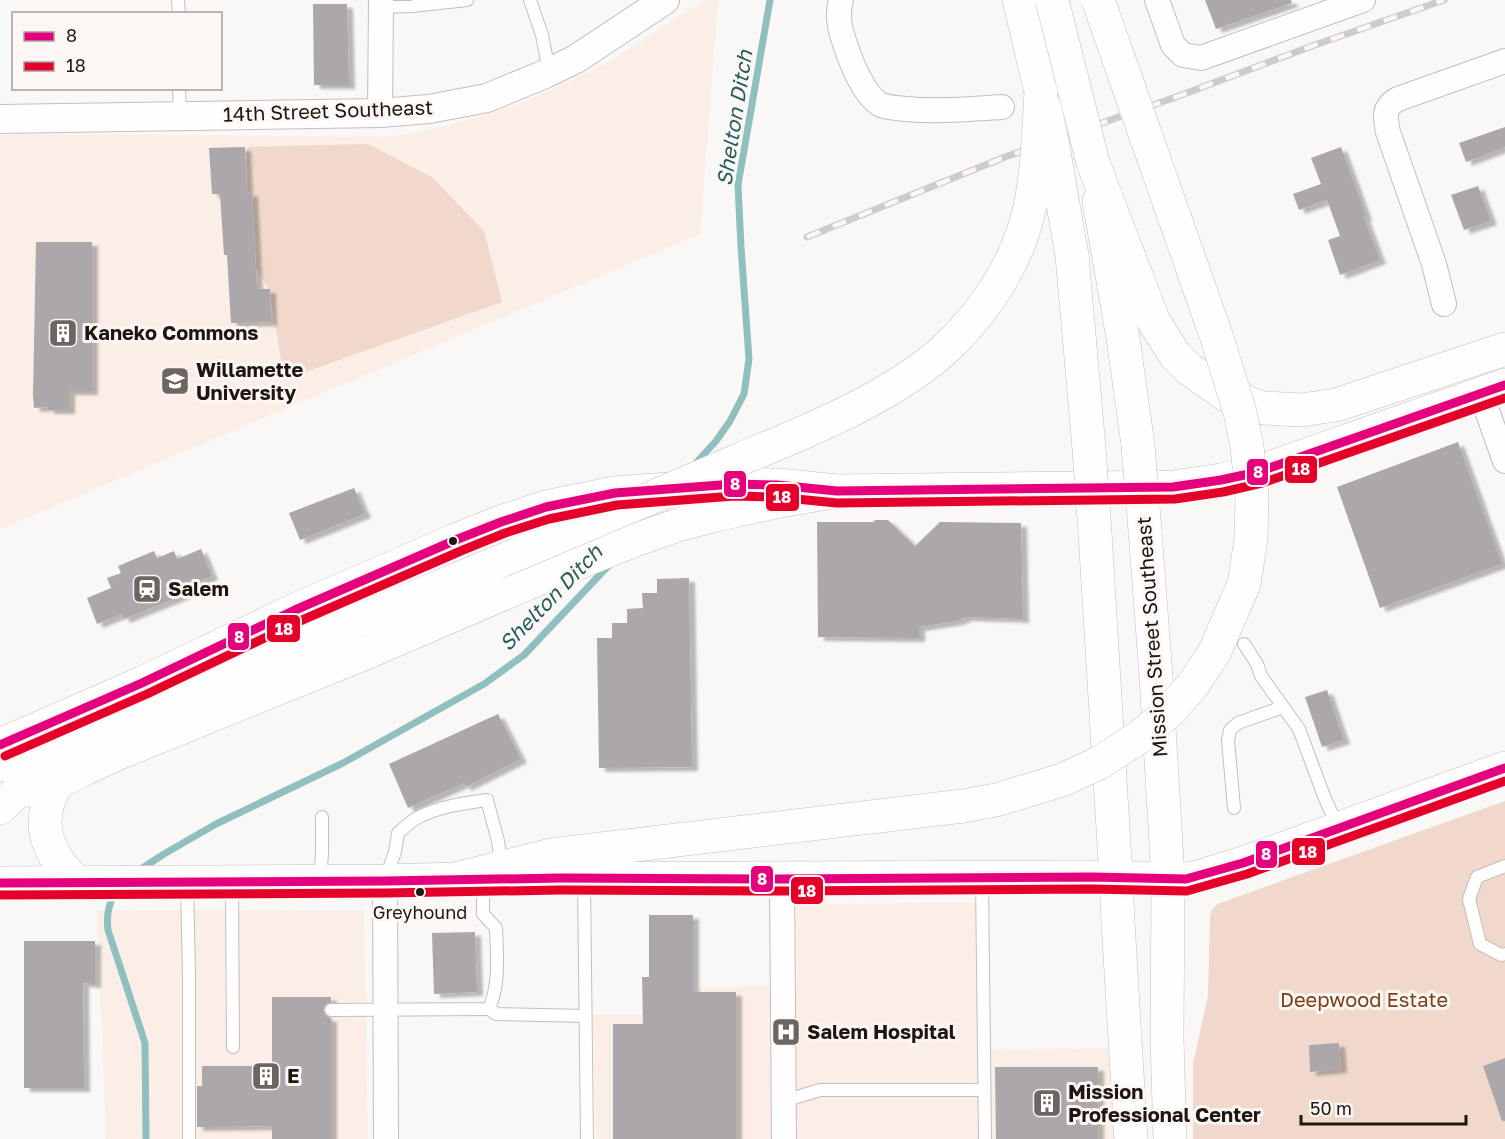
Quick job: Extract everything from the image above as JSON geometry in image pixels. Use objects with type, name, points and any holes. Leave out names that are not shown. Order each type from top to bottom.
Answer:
[{"type":"main road","points":[[1019,0],[1051,135],[1072,256],[1095,533],[1131,1139]]},
{"type":"main road","points":[[1052,0],[1115,244],[1154,322],[1175,355],[1188,369],[1226,395],[1263,408],[1301,410],[1336,405],[1505,349]]},
{"type":"main road","points":[[485,875],[551,855],[963,806],[996,800],[1062,780],[1099,763],[1141,736],[1171,710],[1195,682],[1215,651],[1244,584],[1251,539],[1252,496],[1247,447],[1240,412],[1217,338],[1098,0]]},
{"type":"main road","points":[[6,788],[112,723],[796,436],[862,404],[902,381],[942,351],[970,324],[990,297],[1007,268],[1023,233],[1033,197],[1041,92]]},
{"type":"main road","name":"Mission Street Southeast","points":[[1115,244],[1138,445],[1155,665],[1168,878],[1167,1039],[1170,1139]]},
{"type":"main road","points":[[0,745],[142,682],[295,610],[501,522],[546,507],[615,493],[780,501],[837,491],[1173,487],[1258,472],[1493,390]]},
{"type":"main road","points":[[6,788],[44,788],[57,783],[119,753],[368,652],[526,584],[681,524],[720,499]]},
{"type":"main road","points":[[0,884],[385,881],[485,875],[584,878],[1186,879],[1243,863],[1505,768]]},
{"type":"main road","points":[[57,783],[48,798],[45,814],[47,839],[61,866],[82,883]]},
{"type":"street","name":"14th Street Southeast","points":[[0,119],[179,102],[380,113],[429,109],[487,98],[549,72],[576,59],[665,0]]},
{"type":"street","points":[[841,0],[838,21],[840,32],[855,72],[873,98],[881,105],[927,111],[1002,107]]},
{"type":"street","points":[[1157,0],[1173,45],[1183,56],[1201,58],[1327,6],[1364,0]]},
{"type":"street","points":[[380,113],[381,3]]},
{"type":"street","points":[[1444,304],[1434,264],[1388,132],[1385,120],[1387,108],[1398,99],[1505,61]]},
{"type":"street","points":[[1493,390],[1505,461]]},
{"type":"street","points":[[782,879],[784,1139]]},
{"type":"street","points":[[385,881],[386,1139]]},
{"type":"lane","points":[[381,3],[412,6],[467,0]]},
{"type":"lane","points":[[530,0],[542,35],[549,72]]},
{"type":"lane","points":[[1244,644],[1257,664],[1261,676],[1299,729],[1339,829]]},
{"type":"lane","points":[[1234,808],[1228,740],[1230,730],[1238,723],[1283,707]]},
{"type":"lane","points":[[385,881],[398,832],[418,818],[455,804],[487,800],[498,841],[485,875],[483,914],[496,928],[498,974],[489,1009]]},
{"type":"lane","points":[[320,882],[322,817]]},
{"type":"lane","points":[[1505,866],[1477,877],[1469,898],[1480,944],[1501,955],[1505,954]]},
{"type":"lane","points":[[584,878],[587,1139]]},
{"type":"lane","points":[[982,878],[985,1139]]},
{"type":"lane","points":[[232,882],[233,1047]]},
{"type":"lane","points":[[183,883],[189,974],[189,1139]]},
{"type":"lane","points":[[331,1010],[489,1009],[496,1014],[585,1016]]},
{"type":"lane","points":[[784,1101],[820,1090],[984,1090]]},
{"type":"shaded area","name":"Willamette University","points":[[704,0],[718,0],[700,234],[0,529],[0,135],[388,137],[421,132],[519,104],[557,87],[611,61]]},
{"type":"shaded area","name":"Salem Hospital","points":[[979,903],[980,1050],[1111,1048],[1119,1139],[596,1139],[593,1015],[698,1015],[698,987],[797,986],[796,904]]},
{"type":"shaded area","points":[[97,911],[364,911],[368,1139],[106,1139]]},
{"type":"green space","points":[[368,144],[432,177],[484,231],[502,302],[300,374],[282,365],[269,289],[256,268],[252,196],[247,193],[247,147]]},
{"type":"green space","name":"Deepwood Estate","points":[[1505,801],[1505,1139],[1193,1139],[1193,1063],[1208,996],[1210,918],[1214,907]]},
{"type":"building","points":[[1205,0],[1291,0],[1292,3],[1216,29]]},
{"type":"building","points":[[313,4],[347,4],[349,85],[314,85]]},
{"type":"building","points":[[1505,127],[1505,147],[1466,162],[1459,143]]},
{"type":"building","points":[[245,147],[247,193],[252,192],[257,289],[270,289],[271,322],[231,323],[220,194],[212,194],[209,148]]},
{"type":"building","points":[[1341,147],[1380,260],[1340,275],[1328,240],[1340,236],[1327,200],[1299,210],[1293,194],[1321,184],[1311,158]]},
{"type":"building","points":[[1478,186],[1491,221],[1464,230],[1451,195]]},
{"type":"building","name":"Kaneko Commons","points":[[36,242],[92,242],[92,391],[69,391],[69,410],[34,408]]},
{"type":"building","points":[[1458,442],[1502,564],[1380,608],[1337,487]]},
{"type":"building","points":[[354,488],[365,514],[300,540],[289,513]]},
{"type":"building","points":[[888,520],[915,546],[940,522],[1021,523],[1023,619],[967,617],[957,621],[919,627],[919,638],[818,637],[817,522],[873,522]]},
{"type":"building","points":[[201,549],[212,576],[188,586],[191,592],[124,619],[122,614],[97,624],[87,598],[111,588],[107,578],[121,573],[118,566],[154,551],[157,558],[174,551],[177,559]]},
{"type":"building","points":[[689,578],[692,767],[599,768],[597,638],[612,638],[612,623],[627,623],[627,609],[643,608],[642,593],[657,593],[657,579]]},
{"type":"building","points":[[1327,690],[1344,740],[1322,747],[1305,697]]},
{"type":"building","points":[[498,714],[521,759],[465,787],[464,783],[408,808],[389,764]]},
{"type":"building","points":[[649,915],[693,915],[693,992],[736,992],[736,1139],[613,1139],[613,1024],[643,1024],[642,977],[649,977]]},
{"type":"building","points":[[475,932],[477,992],[434,994],[432,933]]},
{"type":"building","points":[[24,941],[95,941],[95,984],[83,983],[84,1088],[24,1088]]},
{"type":"building","name":"E","points":[[272,997],[331,997],[331,1002],[324,1005],[323,1011],[326,1017],[331,1018],[331,1139],[272,1139],[272,1126],[197,1127],[197,1086],[202,1086],[202,1066],[272,1066]]},
{"type":"building","points":[[1339,1043],[1341,1069],[1310,1072],[1309,1045]]},
{"type":"building","points":[[1505,1058],[1505,1121],[1502,1121],[1483,1066]]},
{"type":"building","name":"Mission Professional Center","points":[[995,1067],[1098,1067],[1098,1139],[996,1139]]},
{"type":"waterway","name":"Shelton Ditch","points":[[695,464],[716,441],[744,394],[749,359],[738,185],[770,0]]},
{"type":"waterway","name":"Shelton Ditch","points":[[141,869],[216,824],[343,763],[484,684],[524,655],[610,564]]},
{"type":"waterway","name":"Shelton Ditch","points":[[115,893],[108,911],[108,930],[145,1043],[146,1139]]},
{"type":"railway","points":[[807,237],[1005,157],[1444,0]]},
{"type":"transit line","name":"8","points":[[0,745],[142,683],[295,610],[458,539],[546,507],[615,493],[734,484],[777,485],[837,491],[1173,487],[1258,472],[1505,385]]},
{"type":"transit line","name":"18","points":[[5,756],[147,694],[300,621],[463,550],[549,519],[617,505],[734,496],[776,497],[837,503],[1175,499],[1262,483],[1505,398]]},
{"type":"transit line","name":"8","points":[[0,883],[561,878],[1091,877],[1186,879],[1243,863],[1505,768]]},
{"type":"transit line","name":"18","points":[[0,895],[561,890],[1091,889],[1187,891],[1247,874],[1505,781]]},
{"type":"place","name":"Kaneko Commons","points":[[63,333]]},
{"type":"place","name":"Willamette University","points":[[175,381]]},
{"type":"place","name":"Salem","points":[[147,589]]},
{"type":"place","name":"Greyhound","points":[[420,892]]},
{"type":"place","name":"Salem Hospital","points":[[786,1032]]},
{"type":"place","name":"E","points":[[266,1076]]},
{"type":"place","name":"Mission Professional Center","points":[[1047,1103]]}]
